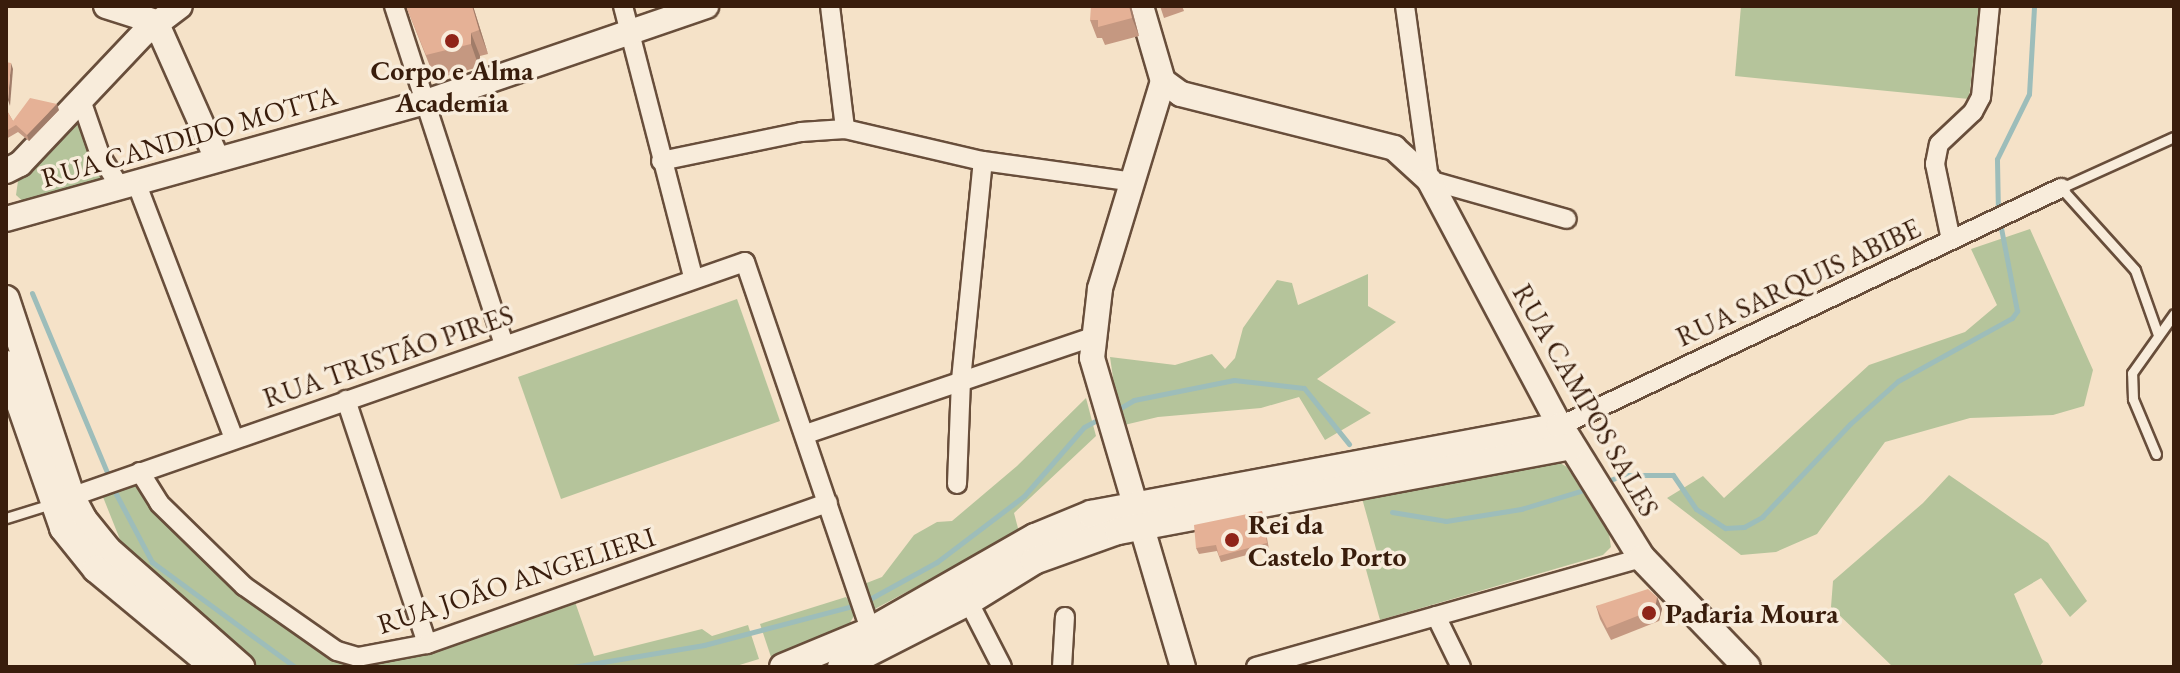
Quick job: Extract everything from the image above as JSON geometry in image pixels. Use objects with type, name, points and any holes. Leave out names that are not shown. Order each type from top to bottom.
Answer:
[{"type":"main road","points":[[6,299],[96,569],[214,667]]},
{"type":"main road","points":[[6,364],[72,496],[107,549],[241,667]]},
{"type":"main road","points":[[1280,489],[1344,466],[1381,459],[1565,436]]},
{"type":"main road","points":[[783,667],[963,593],[1137,516],[1280,489],[1369,484],[1565,436]]},
{"type":"main road","name":"RUA CAMPOS SALES","points":[[1565,436],[1609,513],[1642,558],[1747,667]]},
{"type":"main road","points":[[841,667],[871,632]]},
{"type":"street","points":[[106,6],[156,22],[216,157]]},
{"type":"street","points":[[6,171],[81,100],[156,22],[180,6]]},
{"type":"street","points":[[394,6],[429,101],[504,345]]},
{"type":"street","points":[[623,6],[693,276]]},
{"type":"street","name":"RUA CANDIDO MOTTA","points":[[6,219],[216,157],[429,101],[706,6]]},
{"type":"street","points":[[830,6],[845,129]]},
{"type":"street","points":[[1141,6],[1163,81],[1100,289],[1092,337],[1100,394],[1109,427],[1183,667]]},
{"type":"street","points":[[1405,6],[1429,180],[1567,219]]},
{"type":"street","points":[[1951,240],[1935,164],[1939,144],[1973,112],[1981,97],[1990,6]]},
{"type":"street","name":"RUA CAMPOS SALES","points":[[1163,81],[1181,94],[1394,148],[1429,180],[1565,436]]},
{"type":"street","points":[[81,100],[100,155],[128,184],[234,439]]},
{"type":"street","points":[[661,161],[801,132],[845,129],[983,161],[1134,182]]},
{"type":"street","points":[[957,484],[961,380],[983,161]]},
{"type":"street","name":"RUA SARQUIS ABIBE","points":[[1565,436],[1951,240],[2061,188]]},
{"type":"street","name":"RUA TRISTÃO PIRES","points":[[72,496],[693,276],[745,262],[806,434]]},
{"type":"street","points":[[871,632],[806,434],[1092,337]]},
{"type":"street","points":[[346,400],[427,644]]},
{"type":"street","name":"RUA JOÃO ANGELIERI","points":[[140,472],[159,503],[195,542],[244,586],[337,651],[382,655],[427,644],[828,503]]},
{"type":"street","points":[[1256,667],[1642,558]]},
{"type":"street","points":[[963,593],[1002,667]]},
{"type":"street","points":[[1436,616],[1461,667]]},
{"type":"street","points":[[1062,667],[1065,617]]},
{"type":"lane","points":[[2158,335],[2135,270],[2061,188],[2174,137]]},
{"type":"lane","points":[[2156,454],[2131,385],[2132,373],[2174,314]]},
{"type":"lane","points":[[6,518],[72,496]]},
{"type":"green space","points":[[1741,6],[1979,6],[1969,99],[1735,76]]},
{"type":"green space","points":[[78,116],[106,182],[27,205],[16,195],[18,181]]},
{"type":"green space","points":[[2030,229],[2093,370],[2084,406],[2053,415],[1970,418],[1885,442],[1817,534],[1776,552],[1741,555],[1667,498],[1703,476],[1724,498],[1869,365],[1965,332],[1997,305],[1971,249]]},
{"type":"green space","points":[[1368,274],[1368,306],[1396,322],[1317,379],[1371,413],[1325,440],[1299,397],[1261,408],[1158,417],[1120,426],[1110,357],[1175,365],[1212,354],[1225,369],[1235,358],[1243,328],[1277,280],[1292,283],[1298,305]]},
{"type":"green space","points":[[737,299],[780,421],[561,499],[518,377]]},
{"type":"green space","points":[[1086,398],[1096,436],[1014,513],[1019,532],[871,611],[864,584],[882,577],[914,535],[937,522],[952,521],[1017,466]]},
{"type":"green space","points":[[1555,460],[1567,467],[1609,534],[1611,547],[1603,555],[1380,620],[1365,566],[1378,556],[1360,491]]},
{"type":"green space","points":[[1949,475],[2048,543],[2087,601],[2070,617],[2041,578],[2014,594],[2043,662],[2039,667],[1893,667],[1831,607],[1833,581],[1923,503]]},
{"type":"green space","points":[[136,479],[203,561],[282,622],[354,664],[574,599],[594,656],[702,629],[712,636],[748,625],[759,659],[733,667],[257,667],[123,547],[101,492]]},
{"type":"green space","points":[[846,597],[856,612],[844,634],[771,657],[760,624]]},
{"type":"building","points":[[406,6],[472,6],[479,30],[471,33],[471,44],[426,55]]},
{"type":"building","points":[[1091,6],[1129,6],[1132,18],[1098,27],[1098,20],[1090,20]]},
{"type":"building","points":[[6,62],[11,63],[8,100],[6,100]]},
{"type":"building","points":[[30,98],[57,104],[27,135],[16,125],[6,131],[6,109],[13,121]]},
{"type":"building","name":"Rei da Castelo Porto","points":[[1262,511],[1267,543],[1219,556],[1216,545],[1196,548],[1194,525]]},
{"type":"building","points":[[1648,589],[1657,597],[1655,609],[1607,628],[1596,606]]},
{"type":"waterway","points":[[1998,213],[1997,159],[2029,94],[2034,6]]},
{"type":"waterway","points":[[1603,483],[1623,475],[1673,475],[1696,509],[1725,528],[1744,527],[1762,517],[1850,424],[1898,381],[2012,318],[2017,311],[2000,223]]},
{"type":"waterway","points":[[32,293],[116,494],[152,562],[295,667]]},
{"type":"waterway","points":[[1115,411],[1134,400],[1234,380],[1304,388],[1349,444]]},
{"type":"waterway","points":[[866,601],[937,562],[1024,496],[1084,427],[1103,417]]},
{"type":"waterway","points":[[1392,512],[1446,521],[1521,509],[1590,488]]},
{"type":"waterway","points":[[573,667],[704,645],[857,605]]},
{"type":"place","name":"Corpo e Alma Academia","points":[[452,41]]},
{"type":"place","name":"Rei da Castelo Porto","points":[[1232,540]]},
{"type":"place","name":"Padaria Moura","points":[[1649,613]]}]
